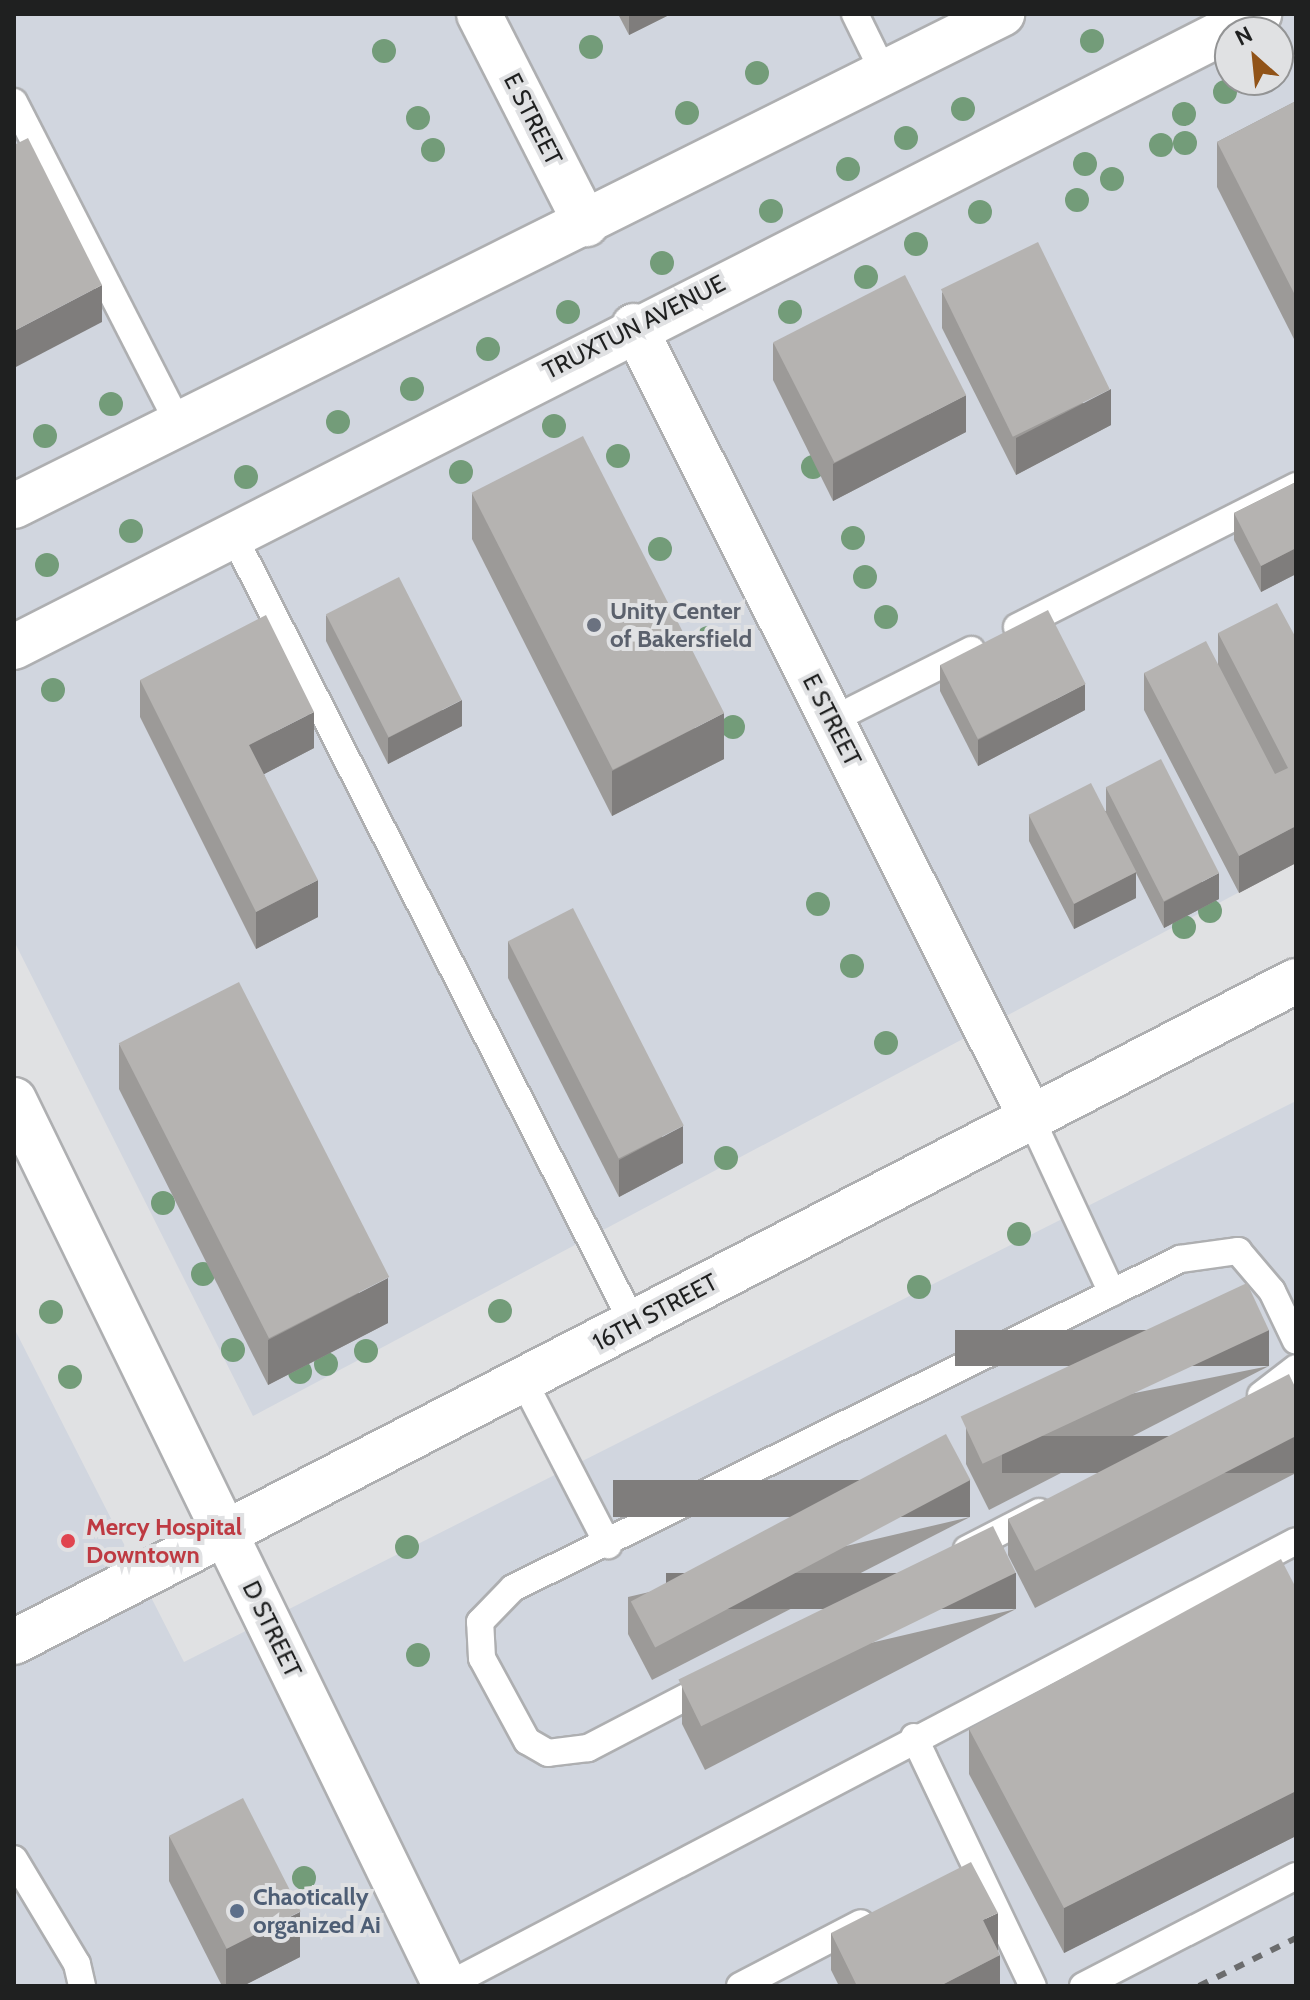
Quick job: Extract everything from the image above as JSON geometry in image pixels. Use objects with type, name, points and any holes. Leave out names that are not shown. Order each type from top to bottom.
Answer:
[{"type":"street","name":"E STREET","points":[[479,14],[586,224]]},
{"type":"street","name":"TRUXTUN AVENUE","points":[[14,647],[634,326],[1259,14]]},
{"type":"street","points":[[14,506],[586,224],[884,73],[979,19]]},
{"type":"street","name":"E STREET","points":[[634,326],[1029,1114]]},
{"type":"street","name":"16TH STREET","points":[[14,1642],[226,1535],[1029,1114],[1296,981]]},
{"type":"street","name":"D STREET","points":[[14,1100],[446,1986]]},
{"type":"lane","points":[[855,14],[884,73]]},
{"type":"lane","points":[[14,102],[179,425]]},
{"type":"lane","points":[[832,720],[1296,486]]},
{"type":"lane","points":[[232,533],[633,1323]]},
{"type":"lane","points":[[1029,1114],[1112,1293]]},
{"type":"lane","points":[[743,1667],[588,1748],[548,1753],[527,1741],[482,1658],[480,1622],[513,1588],[608,1545],[1180,1259],[1238,1251],[1272,1291],[1296,1341]]},
{"type":"lane","points":[[1237,1408],[1296,1368]]},
{"type":"lane","points":[[523,1380],[608,1545]]},
{"type":"lane","points":[[941,1563],[1068,1497]]},
{"type":"lane","points":[[446,1986],[914,1737],[1296,1541]]},
{"type":"lane","points":[[914,1737],[1033,1986]]},
{"type":"lane","points":[[14,1859],[77,1964],[82,1986]]},
{"type":"lane","points":[[947,1879],[975,1865]]},
{"type":"lane","points":[[1083,1986],[1296,1876]]},
{"type":"lane","points":[[740,1986],[892,1907]]},
{"type":"shaded area","points":[[14,14],[1296,14],[1296,862],[253,1416],[14,941]]},
{"type":"shaded area","points":[[1296,1101],[1296,1986],[14,1986],[14,1328],[184,1662]]},
{"type":"building","points":[[1296,101],[1296,297],[1217,142]]},
{"type":"building","points":[[28,138],[102,285],[14,331],[14,145]]},
{"type":"building","points":[[1038,242],[1110,389],[1013,437],[941,289]]},
{"type":"building","points":[[905,275],[966,395],[834,462],[773,342]]},
{"type":"building","points":[[583,436],[724,713],[613,770],[472,493]]},
{"type":"building","points":[[1296,482],[1296,548],[1261,566],[1234,513]]},
{"type":"building","points":[[399,577],[462,700],[389,737],[326,614]]},
{"type":"building","points":[[1277,603],[1296,638],[1296,826],[1239,856],[1144,673],[1206,641],[1275,774],[1288,768],[1218,633]]},
{"type":"building","points":[[1048,610],[1086,684],[978,739],[940,665]]},
{"type":"building","points":[[266,615],[314,712],[249,745],[318,880],[256,912],[140,680]]},
{"type":"building","points":[[1161,759],[1219,873],[1164,901],[1106,787]]},
{"type":"building","points":[[1091,783],[1136,872],[1074,904],[1029,815]]},
{"type":"building","points":[[573,908],[684,1125],[619,1159],[508,941]]},
{"type":"building","points":[[239,982],[389,1277],[269,1338],[119,1043]]},
{"type":"building","points":[[1247,1283],[1269,1330],[983,1464],[961,1417]]},
{"type":"building","points":[[1289,1374],[1296,1389],[1296,1436],[1035,1571],[1008,1519]]},
{"type":"building","points":[[946,1434],[970,1480],[655,1648],[631,1602]]},
{"type":"building","points":[[993,1526],[1016,1573],[701,1726],[678,1679]]},
{"type":"building","points":[[1281,1559],[1296,1588],[1296,1791],[1064,1908],[969,1729]]},
{"type":"building","points":[[243,1798],[301,1911],[227,1949],[169,1836]]},
{"type":"building","points":[[971,1862],[998,1913],[983,1920],[1000,1955],[940,1986],[857,1986],[831,1933]]},
{"type":"railway","points":[[1199,1986],[1296,1938]]},
{"type":"place","name":"Unity Center of Bakersfield","points":[[594,625]]},
{"type":"place","name":"Mercy Hospital Downtown","points":[[68,1541]]},
{"type":"place","name":"Chaotically organized Ai","points":[[237,1911]]}]
